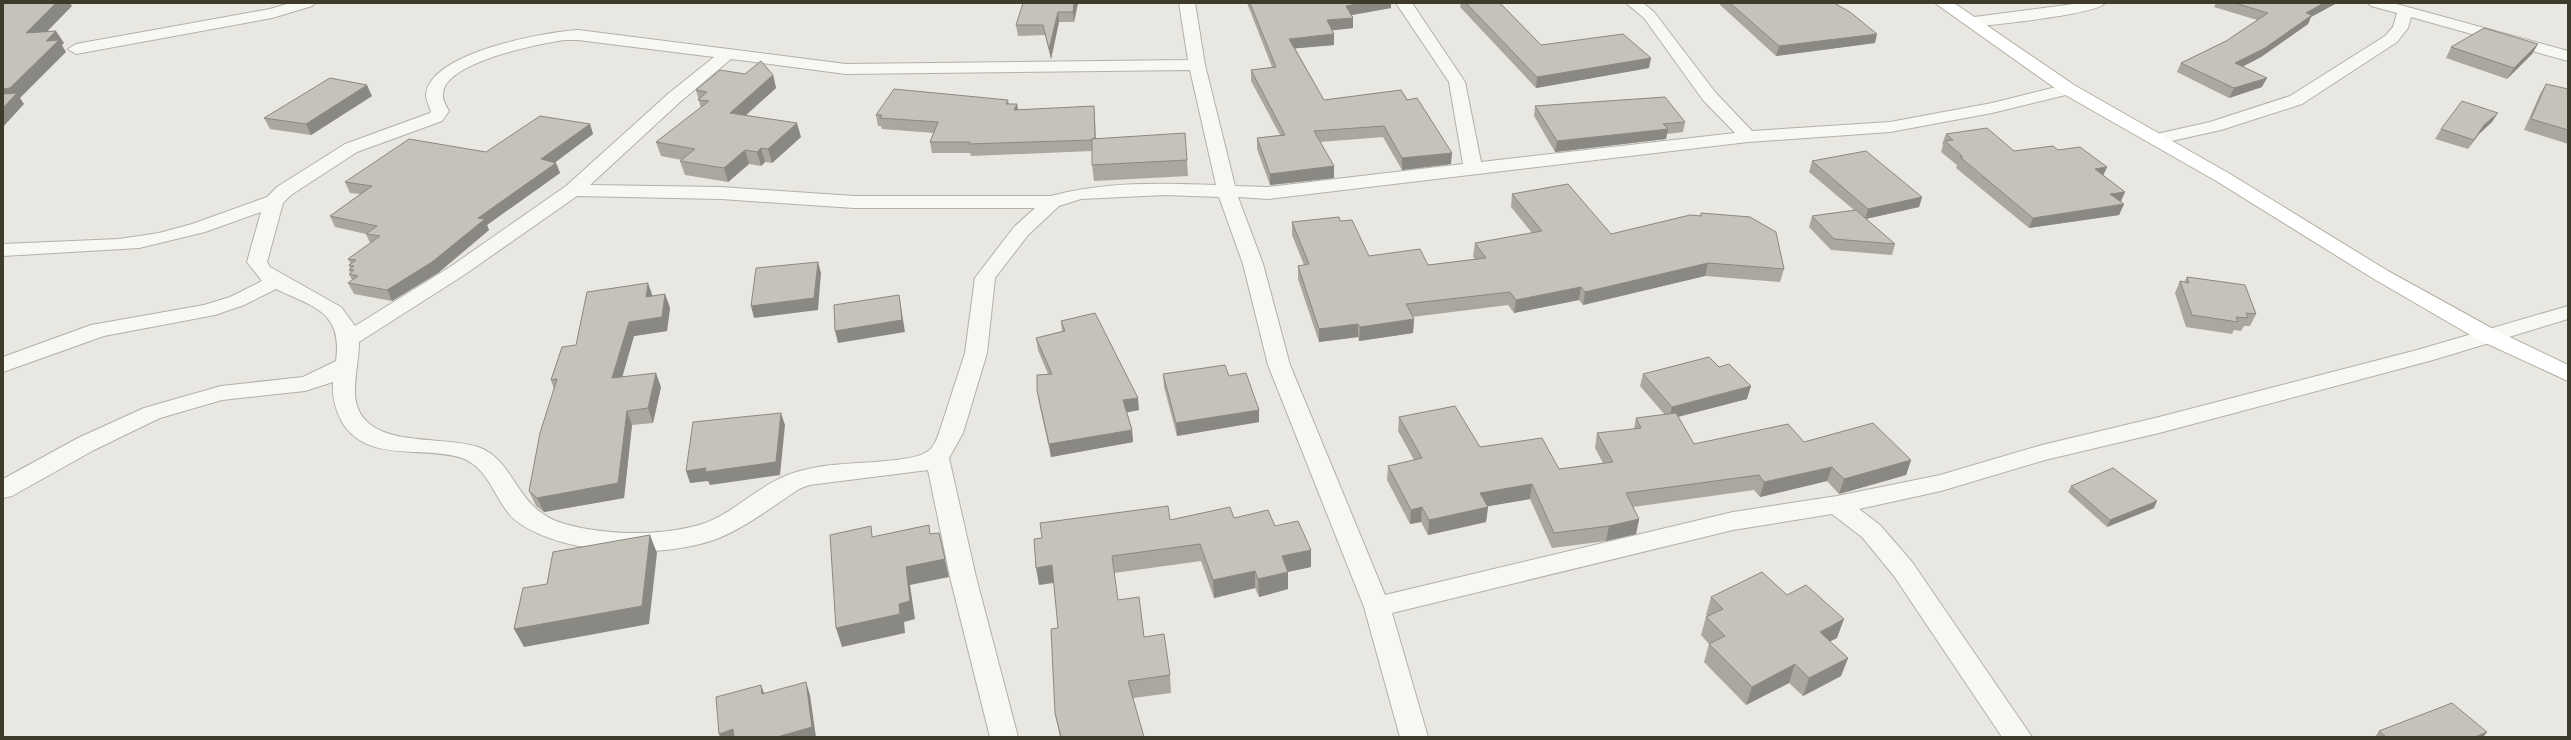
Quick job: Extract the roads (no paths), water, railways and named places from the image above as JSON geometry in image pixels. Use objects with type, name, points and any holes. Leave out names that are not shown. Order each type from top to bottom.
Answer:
[{"type":"main road","points":[[1943,3],[1974,22],[2068,90],[2158,140],[2381,275],[2487,335],[2568,374]]},
{"type":"street","points":[[76,49],[272,13],[307,3]]},
{"type":"street","points":[[1186,3],[1197,66],[1227,192],[1253,264],[1279,365],[1377,608],[1414,737]]},
{"type":"street","points":[[1404,3],[1448,66],[1457,82],[1473,167]]},
{"type":"street","points":[[1634,3],[1649,15],[1709,96],[1748,137]]},
{"type":"street","points":[[1974,22],[2081,8],[2097,3]]},
{"type":"street","points":[[2376,3],[2568,56]]},
{"type":"street","points":[[2158,140],[2214,126],[2296,100],[2391,39],[2400,28],[2405,12]]},
{"type":"street","points":[[3,250],[119,245],[162,238],[196,230],[274,201],[284,191],[351,148],[436,117],[440,111],[434,96],[435,89],[440,82],[457,67],[485,54],[538,38],[564,34],[729,53],[846,69],[1197,66]]},
{"type":"street","points":[[350,339],[457,271],[573,190],[674,98],[729,53]]},
{"type":"street","points":[[573,190],[721,194],[838,201],[1052,202],[1079,194],[1108,191],[1165,189],[1227,192],[1289,191],[1473,167],[1748,137],[1890,127],[1992,108],[2068,90]]},
{"type":"street","points":[[274,201],[257,262],[260,268],[277,281],[311,296],[335,312],[344,323],[350,339],[345,365],[344,399],[348,414],[360,430],[376,437],[402,444],[456,449],[477,455],[490,468],[517,507],[540,526],[554,531],[602,540],[650,541],[696,536],[724,525],[790,483],[801,479],[836,472],[907,467],[937,457],[951,434],[976,353],[985,278],[1022,231],[1052,202]]},
{"type":"street","points":[[3,365],[99,330],[208,311],[237,301],[277,281]]},
{"type":"street","points":[[1377,608],[1733,521],[1837,505],[1941,483],[2042,453],[2159,425],[2425,355],[2487,335],[2568,312]]},
{"type":"street","points":[[3,490],[86,444],[152,413],[220,393],[305,384],[321,379],[345,365]]},
{"type":"street","points":[[937,457],[963,577],[1004,737]]},
{"type":"street","points":[[1837,505],[1871,531],[1903,569],[2018,737]]}]
